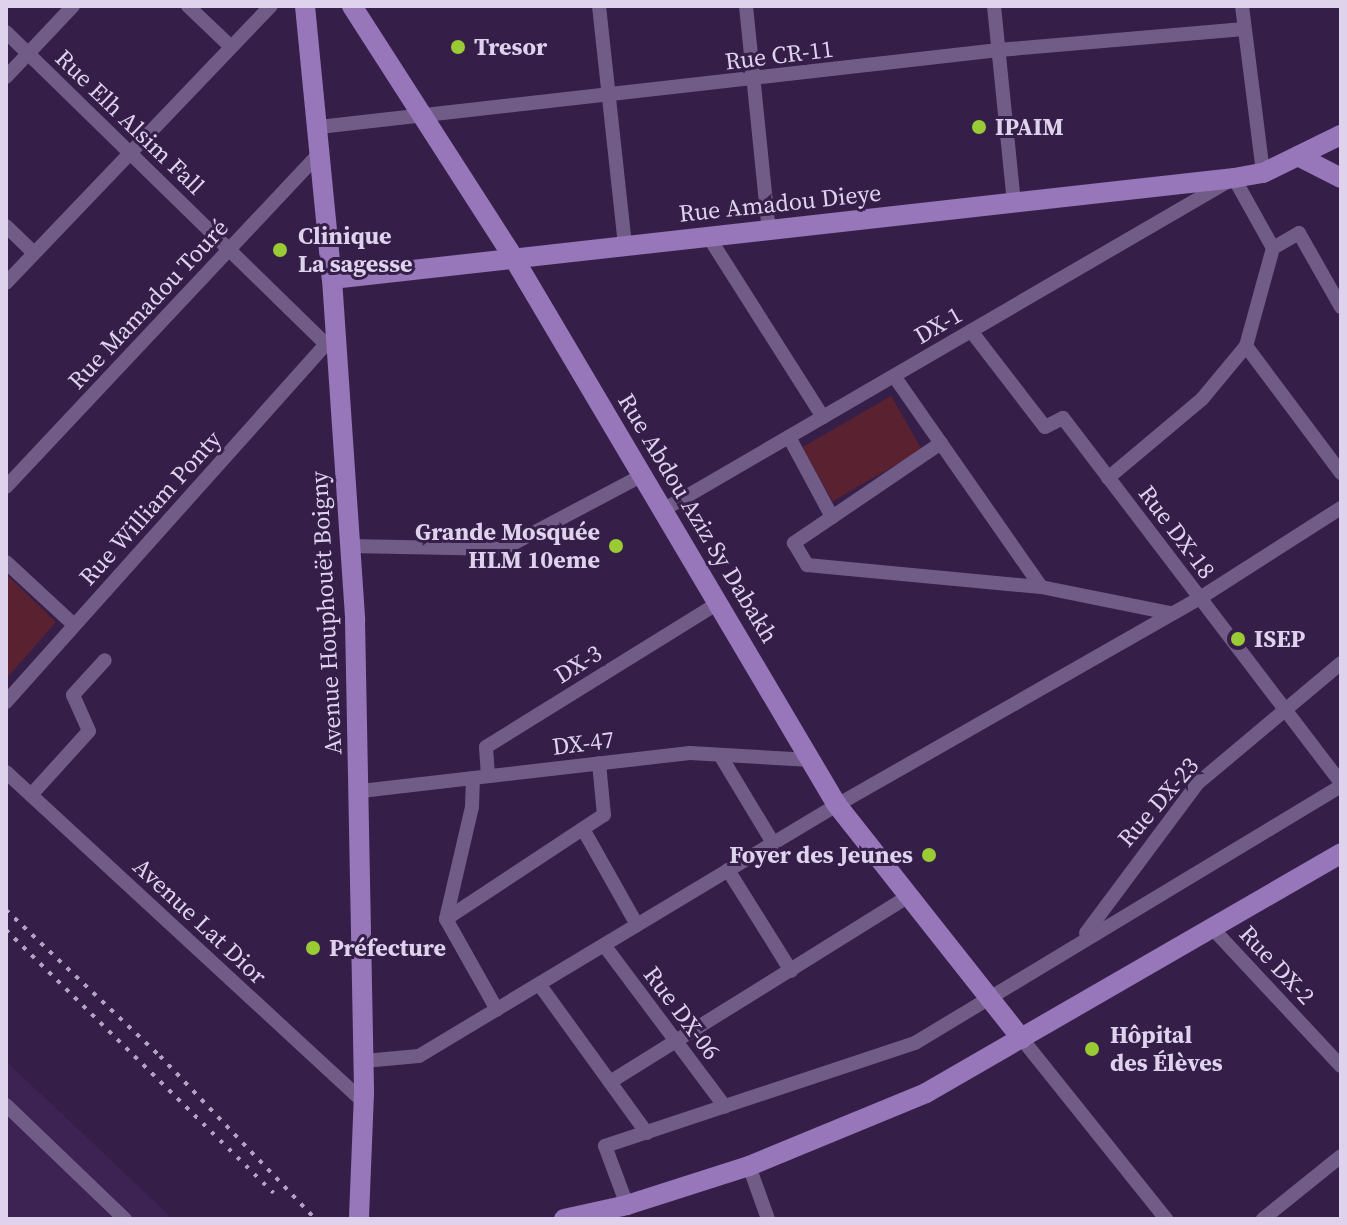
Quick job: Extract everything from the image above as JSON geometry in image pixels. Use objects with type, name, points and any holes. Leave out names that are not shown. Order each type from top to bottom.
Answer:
[{"type":"street","points":[[6,77],[73,6]]},
{"type":"street","points":[[188,6],[231,47]]},
{"type":"street","points":[[6,283],[271,6]]},
{"type":"street","name":"Avenue Houphouët Boigny","points":[[305,6],[332,279],[331,344],[349,546],[361,791],[364,1102],[359,1219]]},
{"type":"street","name":"Rue Abdou Aziz Sy Dabakh","points":[[352,6],[513,257],[837,805],[1022,1039]]},
{"type":"street","points":[[599,6],[625,244]]},
{"type":"street","points":[[746,6],[769,231]]},
{"type":"street","points":[[994,6],[1014,204]]},
{"type":"street","points":[[1242,6],[1263,173]]},
{"type":"street","name":"Rue CR-11","points":[[319,127],[610,98],[999,50],[1244,29]]},
{"type":"street","name":"Rue Elh Alsim Fall","points":[[6,32],[229,250],[331,344]]},
{"type":"street","name":"Rue Amadou Dieye","points":[[332,279],[1234,178],[1263,173],[1341,135]]},
{"type":"street","name":"Rue Mamadou Touré","points":[[6,487],[321,152]]},
{"type":"street","points":[[1298,156],[1341,178]]},
{"type":"street","points":[[1108,478],[1202,399],[1246,346],[1273,248],[1234,178]]},
{"type":"street","name":"DX-1","points":[[663,510],[1234,178]]},
{"type":"street","points":[[6,226],[34,253]]},
{"type":"street","points":[[1273,248],[1299,233],[1341,307]]},
{"type":"street","points":[[710,239],[823,417]]},
{"type":"street","name":"Rue DX-18","points":[[971,331],[1045,427],[1063,418],[1341,784]]},
{"type":"street","name":"Rue William Ponty","points":[[6,702],[331,344]]},
{"type":"street","points":[[1246,346],[1341,473]]},
{"type":"street","points":[[894,376],[1041,587]]},
{"type":"street","points":[[789,437],[832,517]]},
{"type":"street","points":[[941,443],[794,543],[807,565],[1041,587],[1170,613]]},
{"type":"street","points":[[349,546],[503,549],[643,475]]},
{"type":"street","points":[[364,1061],[419,1056],[837,805],[1200,598],[1341,508]]},
{"type":"street","points":[[6,562],[74,625]]},
{"type":"street","name":"DX-3","points":[[480,777],[486,747],[718,603]]},
{"type":"street","points":[[31,795],[89,731],[73,695],[105,660]]},
{"type":"street","name":"Rue DX-23","points":[[1081,940],[1198,783],[1341,663]]},
{"type":"street","name":"DX-47","points":[[361,791],[690,753],[811,760]]},
{"type":"street","points":[[720,755],[773,843]]},
{"type":"street","points":[[446,919],[604,815],[599,763]]},
{"type":"street","name":"Avenue Lat Dior","points":[[6,772],[364,1102]]},
{"type":"street","points":[[480,777],[446,919],[497,1010]]},
{"type":"street","points":[[627,1205],[605,1146],[915,1043],[1341,784]]},
{"type":"street","points":[[583,829],[637,925]]},
{"type":"street","points":[[564,1219],[627,1205],[749,1166],[926,1093],[1214,930],[1341,853]]},
{"type":"street","points":[[728,870],[791,971]]},
{"type":"street","points":[[610,1082],[909,896]]},
{"type":"street","name":"Rue DX-2","points":[[1214,930],[1341,1066]]},
{"type":"street","name":"Rue DX-06","points":[[604,945],[725,1107]]},
{"type":"street","points":[[539,984],[647,1133]]},
{"type":"street","points":[[1022,1039],[1166,1219]]},
{"type":"street","points":[[6,1105],[125,1219]]},
{"type":"street","points":[[1263,1219],[1341,1156]]},
{"type":"street","points":[[749,1166],[768,1219]]},
{"type":"shaded area","points":[[891,396],[922,450],[833,501],[802,448]]},
{"type":"shaded area","points":[[6,574],[56,622],[6,679]]},
{"type":"shaded area","points":[[6,1061],[173,1219],[6,1219]]},
{"type":"railway","points":[[6,910],[160,1056],[315,1219]]},
{"type":"railway","points":[[6,930],[274,1193]]},
{"type":"place","name":"Tresor","points":[[458,47]]},
{"type":"place","name":"IPAIM","points":[[979,127]]},
{"type":"place","name":"Clinique La sagesse","points":[[280,250]]},
{"type":"place","name":"Grande Mosquée HLM 10eme","points":[[616,546]]},
{"type":"place","name":"ISEP","points":[[1238,639]]},
{"type":"place","name":"Foyer des Jeunes","points":[[929,855]]},
{"type":"place","name":"Préfecture","points":[[313,948]]},
{"type":"place","name":"Hôpital des Élèves","points":[[1092,1049]]}]
